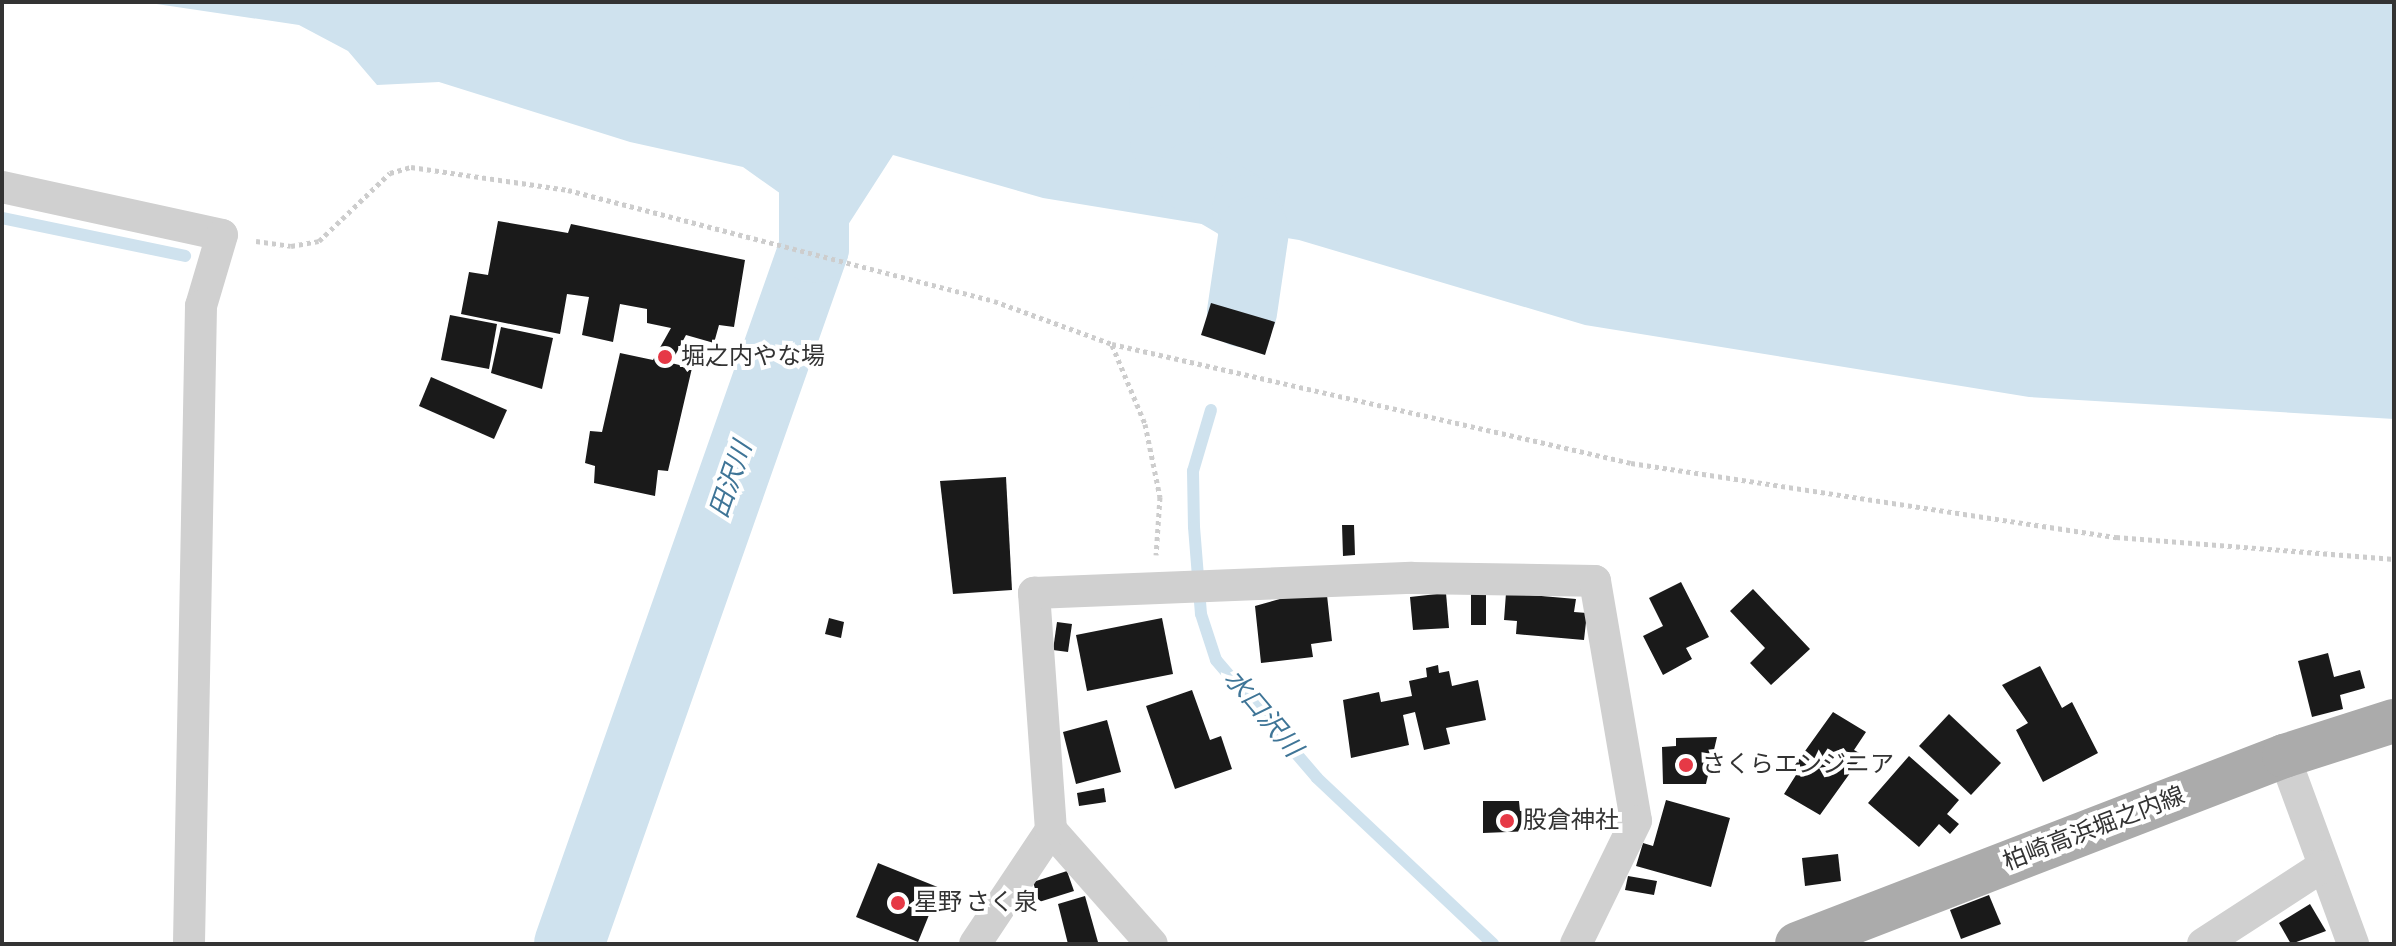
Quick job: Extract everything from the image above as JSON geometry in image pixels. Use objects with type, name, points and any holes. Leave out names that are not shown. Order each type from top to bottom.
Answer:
[{"type":"main road","name":"柏崎高浜堀之内線","points":[[1797,944],[2284,756],[2394,721]]},
{"type":"street","points":[[2,187],[222,235],[201,306],[189,944]]},
{"type":"street","points":[[1152,944],[1051,830],[1034,593],[1412,578],[1595,581],[1636,821],[1576,944]]},
{"type":"street","points":[[2284,756],[2353,944]]},
{"type":"street","points":[[975,944],[1051,830]]},
{"type":"street","points":[[2203,944],[2323,866]]},
{"type":"path","points":[[222,235],[291,246],[319,241],[390,173],[411,167],[568,190],[835,265],[994,301],[1112,344],[1631,463],[2116,537],[2394,559]]},
{"type":"path","points":[[1112,344],[1145,424],[1160,497],[1154,588]]},
{"type":"water","points":[[143,2],[2394,2],[2394,419],[2029,397],[1585,325],[1299,240],[1043,198],[893,155],[837,242],[797,231],[791,201],[743,167],[630,142],[439,82],[377,85],[348,51],[299,25]]},
{"type":"building","name":"堀之内やな場","points":[[498,221],[568,233],[571,224],[745,260],[734,327],[719,325],[714,343],[686,335],[671,363],[692,368],[668,471],[658,470],[655,496],[594,483],[595,466],[585,463],[590,431],[602,432],[620,353],[653,360],[671,328],[647,323],[647,309],[620,304],[613,342],[582,335],[589,297],[567,294],[560,334],[461,314],[469,272],[488,275]]},
{"type":"building","points":[[1211,303],[1275,322],[1265,355],[1201,335]]},
{"type":"building","points":[[450,315],[497,324],[489,369],[441,360]]},
{"type":"building","points":[[501,327],[553,338],[542,389],[491,373]]},
{"type":"building","points":[[431,377],[507,410],[494,439],[419,406]]},
{"type":"building","points":[[1006,477],[1012,590],[953,594],[940,481]]},
{"type":"building","points":[[1342,525],[1354,525],[1355,555],[1343,556]]},
{"type":"building","points":[[1681,582],[1709,637],[1686,648],[1692,659],[1663,675],[1643,636],[1663,626],[1649,598]]},
{"type":"building","points":[[1326,586],[1332,641],[1311,644],[1313,657],[1261,663],[1255,606]]},
{"type":"building","points":[[1753,589],[1810,649],[1771,685],[1750,663],[1765,648],[1730,611]]},
{"type":"building","points":[[1471,592],[1486,592],[1486,625],[1471,625]]},
{"type":"building","points":[[1446,593],[1449,628],[1413,630],[1410,597]]},
{"type":"building","points":[[1506,593],[1576,599],[1574,612],[1587,613],[1584,640],[1516,634],[1517,621],[1504,620]]},
{"type":"building","points":[[829,618],[844,622],[841,638],[825,634]]},
{"type":"building","points":[[1162,618],[1173,674],[1087,691],[1076,635]]},
{"type":"building","points":[[1057,622],[1072,624],[1068,652],[1053,650]]},
{"type":"building","points":[[2328,653],[2334,677],[2360,670],[2365,688],[2340,695],[2343,709],[2312,717],[2298,661]]},
{"type":"building","points":[[1438,665],[1439,673],[1449,671],[1452,686],[1478,680],[1486,720],[1446,728],[1450,744],[1424,750],[1415,712],[1403,715],[1409,745],[1351,758],[1343,700],[1379,692],[1381,702],[1412,696],[1409,681],[1427,677],[1426,668]]},
{"type":"building","points":[[2040,666],[2062,708],[2072,702],[2098,753],[2043,782],[2016,730],[2028,723],[2002,685]]},
{"type":"building","points":[[1192,690],[1210,740],[1221,736],[1232,769],[1175,789],[1146,706]]},
{"type":"building","points":[[1833,712],[1866,732],[1854,750],[1863,755],[1820,815],[1784,794],[1796,775],[1790,772]]},
{"type":"building","points":[[1949,714],[2001,763],[1971,795],[1919,746]]},
{"type":"building","points":[[1107,720],[1121,772],[1076,784],[1063,732]]},
{"type":"building","name":"さくらエンジニア","points":[[1717,737],[1706,784],[1663,784],[1662,747],[1676,746],[1676,738]]},
{"type":"building","points":[[1909,756],[1959,800],[1947,814],[1959,824],[1950,834],[1939,824],[1919,847],[1868,803]]},
{"type":"building","points":[[1104,788],[1106,802],[1079,806],[1077,793]]},
{"type":"building","points":[[1666,800],[1730,818],[1711,887],[1636,866],[1643,843],[1653,846]]},
{"type":"building","name":"股倉神社","points":[[1483,801],[1519,801],[1520,811],[1532,810],[1532,831],[1483,833]]},
{"type":"building","points":[[1838,854],[1841,881],[1805,886],[1802,858]]},
{"type":"building","name":"星野 さく泉","points":[[878,863],[940,888],[918,942],[856,917]]},
{"type":"building","points":[[1067,871],[1074,891],[1039,902],[1033,882]]},
{"type":"building","points":[[1628,876],[1657,881],[1654,895],[1625,890]]},
{"type":"building","points":[[1989,895],[2001,924],[1961,939],[1950,910]]},
{"type":"building","points":[[1085,896],[1098,942],[1068,944],[1058,904]]},
{"type":"building","points":[[2310,904],[2326,931],[2291,944],[2279,923]]},
{"type":"waterway","name":"田沢川","points":[[569,944],[814,248],[814,2]]},
{"type":"waterway","name":"水口沢川","points":[[1213,2],[1200,16],[1164,94],[1165,140],[1191,177],[1247,210],[1254,231],[1242,312]]},
{"type":"waterway","points":[[2,218],[185,256]]},
{"type":"waterway","name":"水口沢川","points":[[1211,410],[1193,471],[1194,527],[1201,614],[1216,660],[1317,778],[1493,944]]},
{"type":"place","name":"堀之内やな場","points":[[665,357]]},
{"type":"place","name":"さくらエンジニア","points":[[1686,765]]},
{"type":"place","name":"股倉神社","points":[[1507,821]]},
{"type":"place","name":"星野 さく泉","points":[[898,903]]}]
